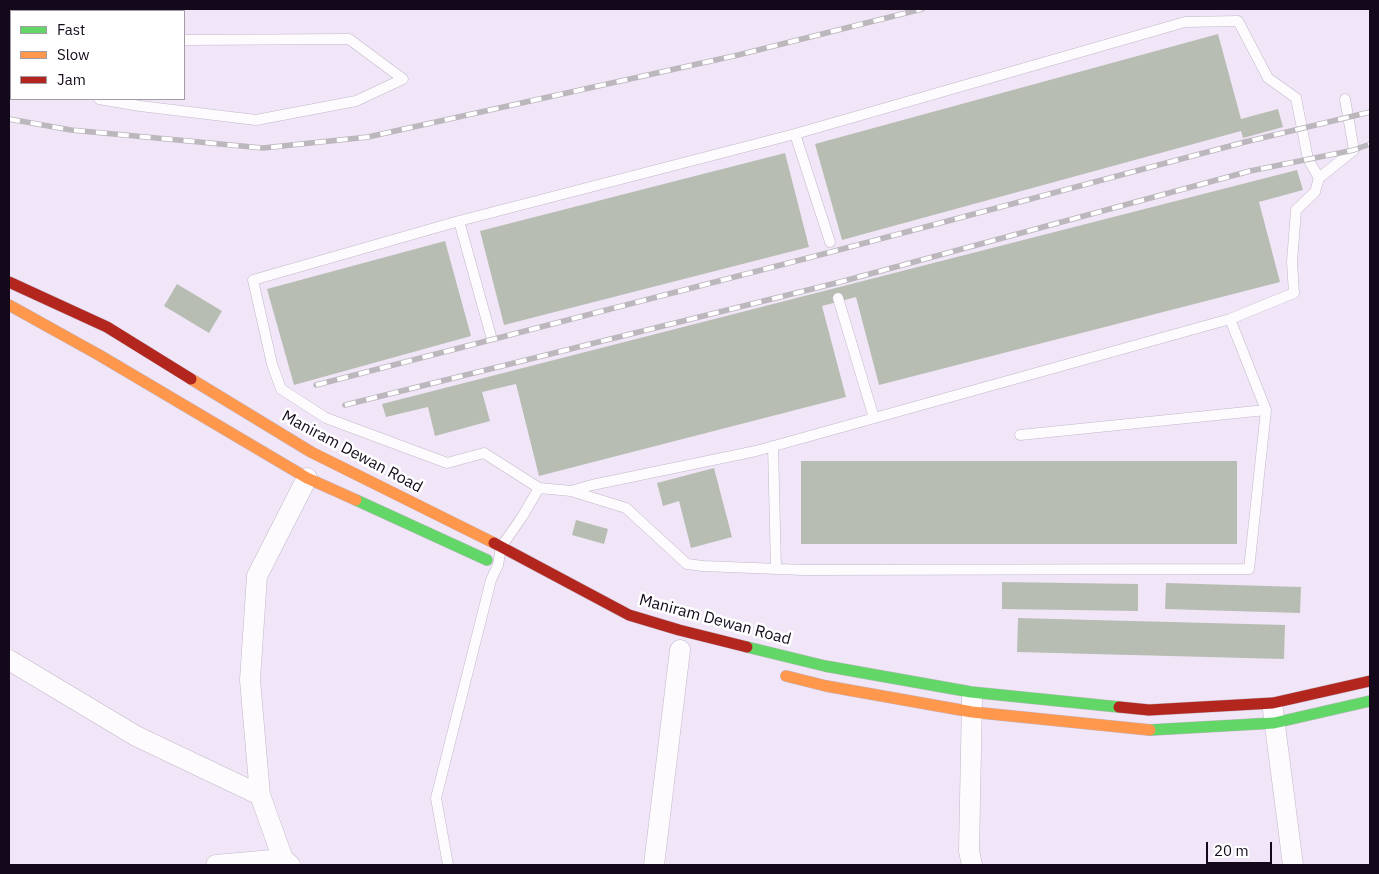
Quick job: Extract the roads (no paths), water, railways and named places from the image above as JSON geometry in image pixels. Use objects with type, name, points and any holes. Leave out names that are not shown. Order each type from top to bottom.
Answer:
[{"type":"main road","name":"Maniram Dewan Road","points":[[9,282],[107,327],[311,452],[629,615],[680,630],[825,666],[971,692],[1149,710],[1273,703],[1370,681]]},
{"type":"main road","points":[[9,305],[307,478],[503,568]]},
{"type":"main road","points":[[772,672],[826,686],[972,712],[1150,730],[1274,723],[1370,701]]},
{"type":"street","points":[[216,865],[287,862],[260,795],[250,680],[257,576],[307,478]]},
{"type":"street","points":[[654,865],[681,650]]},
{"type":"street","points":[[9,660],[136,736],[260,795]]},
{"type":"street","points":[[971,692],[969,851],[972,865]]},
{"type":"street","points":[[1273,703],[1293,865]]},
{"type":"lane","points":[[1230,319],[1266,410],[1249,569],[776,569],[687,564],[626,508],[571,491],[539,488],[484,453],[447,463],[326,418],[281,388],[272,364],[252,280],[459,221],[795,134],[1186,22],[1238,20],[1268,78],[1296,98],[1308,160],[1319,178]]},
{"type":"lane","points":[[105,100],[256,120],[356,101],[403,79],[349,39],[185,40]]},
{"type":"lane","points":[[571,491],[773,446],[1230,319],[1294,293],[1292,262],[1296,210],[1315,192],[1319,178],[1354,150],[1345,99]]},
{"type":"lane","points":[[795,134],[830,242]]},
{"type":"lane","points":[[459,221],[491,336]]},
{"type":"lane","points":[[838,298],[874,418]]},
{"type":"lane","points":[[1020,435],[1266,410]]},
{"type":"lane","points":[[773,446],[776,569]]},
{"type":"lane","points":[[448,865],[436,798],[491,580],[503,568],[501,548],[539,488]]},
{"type":"railway","points":[[78,10],[89,9]]},
{"type":"railway","points":[[9,119],[71,130],[263,148],[368,137],[738,55],[922,9]]},
{"type":"railway","points":[[316,385],[831,252],[1245,142],[1370,112]]},
{"type":"railway","points":[[345,405],[840,282],[1250,171],[1354,150],[1370,144]]}]
